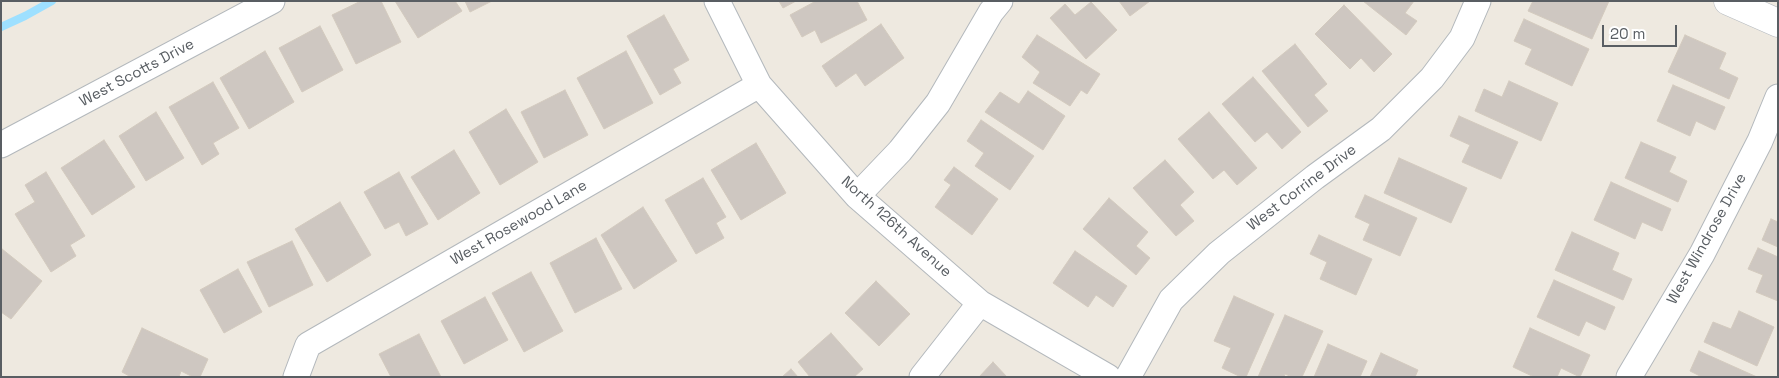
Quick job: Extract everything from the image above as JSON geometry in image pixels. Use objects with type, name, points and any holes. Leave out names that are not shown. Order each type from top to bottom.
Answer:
[{"type":"street","name":"West Scotts Drive","points":[[1,145],[272,1]]},
{"type":"street","name":"North 126th Avenue","points":[[717,1],[759,84],[857,196],[980,303],[1108,377]]},
{"type":"street","points":[[857,196],[900,151],[938,103],[991,12],[1000,1]]},
{"type":"street","name":"West Corrine Drive","points":[[1128,377],[1171,300],[1218,252],[1381,129],[1432,78],[1462,38],[1478,1]]},
{"type":"street","points":[[1728,1],[1778,23]]},
{"type":"street","name":"West Rosewood Lane","points":[[296,377],[308,345],[759,84]]},
{"type":"street","name":"West Windrose Drive","points":[[1629,377],[1702,254],[1760,141],[1778,97]]},
{"type":"street","points":[[922,377],[980,303]]},
{"type":"building","points":[[361,1],[381,1],[401,42],[356,64],[332,15]]},
{"type":"building","points":[[395,1],[455,1],[462,11],[418,38]]},
{"type":"building","points":[[465,1],[492,1],[470,12]]},
{"type":"building","points":[[779,1],[796,1],[783,8]]},
{"type":"building","points":[[816,1],[857,1],[867,20],[821,43],[815,30],[802,37],[790,15]]},
{"type":"building","points":[[1119,1],[1150,1],[1130,16]]},
{"type":"building","points":[[1363,1],[1414,1],[1405,13],[1417,21],[1406,35]]},
{"type":"building","points":[[1533,1],[1609,1],[1592,39],[1528,11]]},
{"type":"building","points":[[1091,2],[1117,30],[1086,59],[1050,18],[1065,4],[1075,15]]},
{"type":"building","points":[[1344,5],[1392,54],[1374,72],[1361,58],[1350,69],[1315,34]]},
{"type":"building","points":[[664,15],[689,60],[673,69],[681,83],[660,95],[627,36]]},
{"type":"building","points":[[1524,19],[1589,49],[1572,86],[1525,64],[1532,49],[1514,41]]},
{"type":"building","points":[[881,24],[904,58],[865,86],[856,73],[836,87],[822,66]]},
{"type":"building","points":[[320,26],[343,70],[302,92],[279,48]]},
{"type":"building","points":[[1037,35],[1100,74],[1087,94],[1081,90],[1070,106],[1033,83],[1040,72],[1022,57]]},
{"type":"building","points":[[1685,35],[1726,53],[1719,69],[1738,78],[1729,99],[1668,72]]},
{"type":"building","points":[[1295,44],[1327,84],[1314,95],[1328,111],[1308,127],[1262,71]]},
{"type":"building","points":[[265,51],[294,102],[249,129],[220,78]]},
{"type":"building","points":[[626,51],[653,103],[604,129],[577,78]]},
{"type":"building","points":[[1253,77],[1301,132],[1282,149],[1267,132],[1255,142],[1222,104]]},
{"type":"building","points":[[1509,81],[1558,103],[1541,141],[1475,111],[1484,89],[1502,97]]},
{"type":"building","points":[[213,82],[239,128],[213,143],[219,154],[202,165],[169,107]]},
{"type":"building","points":[[1673,85],[1725,107],[1715,130],[1696,121],[1690,136],[1657,121]]},
{"type":"building","points":[[565,90],[588,135],[544,158],[521,112]]},
{"type":"building","points":[[1028,91],[1065,116],[1043,150],[985,112],[1000,92],[1019,104]]},
{"type":"building","points":[[506,109],[538,162],[500,185],[469,132]]},
{"type":"building","points":[[156,112],[184,158],[146,181],[119,136]]},
{"type":"building","points":[[1209,112],[1257,168],[1237,185],[1224,170],[1213,179],[1178,139]]},
{"type":"building","points":[[1459,116],[1518,142],[1501,179],[1462,162],[1470,145],[1450,136]]},
{"type":"building","points":[[981,120],[1034,156],[1010,190],[975,166],[984,153],[967,141]]},
{"type":"building","points":[[104,140],[135,187],[92,215],[61,168]]},
{"type":"building","points":[[1641,142],[1676,157],[1669,172],[1687,181],[1678,202],[1625,178]]},
{"type":"building","points":[[756,143],[786,193],[741,220],[711,170]]},
{"type":"building","points":[[454,150],[480,193],[438,220],[411,177]]},
{"type":"building","points":[[1399,158],[1467,188],[1451,223],[1384,193]]},
{"type":"building","points":[[1165,160],[1194,192],[1180,205],[1194,221],[1176,236],[1133,188]]},
{"type":"building","points":[[954,167],[998,199],[972,235],[935,207],[951,185],[944,180]]},
{"type":"building","points":[[46,172],[85,236],[70,245],[76,256],[51,272],[15,214],[35,202],[25,185]]},
{"type":"building","points":[[399,172],[428,224],[406,236],[399,222],[385,229],[364,192]]},
{"type":"building","points":[[703,178],[726,217],[716,223],[724,238],[696,254],[665,200]]},
{"type":"building","points":[[1611,182],[1671,209],[1662,231],[1642,222],[1635,239],[1594,220]]},
{"type":"building","points":[[1365,195],[1417,218],[1400,256],[1363,240],[1370,224],[1355,217]]},
{"type":"building","points":[[1109,198],[1148,232],[1136,246],[1150,258],[1136,275],[1083,229]]},
{"type":"building","points":[[340,202],[371,255],[327,282],[295,229]]},
{"type":"building","points":[[643,207],[677,261],[634,289],[601,235]]},
{"type":"building","points":[[1771,219],[1778,222],[1778,247],[1762,240]]},
{"type":"building","points":[[1572,232],[1619,253],[1612,270],[1632,279],[1623,300],[1555,270]]},
{"type":"building","points":[[1319,235],[1372,259],[1356,295],[1320,279],[1327,262],[1310,254]]},
{"type":"building","points":[[596,238],[622,289],[575,313],[550,263]]},
{"type":"building","points":[[292,241],[313,285],[269,307],[247,262]]},
{"type":"building","points":[[1758,248],[1778,257],[1778,301],[1756,292],[1763,275],[1748,269]]},
{"type":"building","points":[[2,249],[42,281],[11,319],[1,312]]},
{"type":"building","points":[[1075,251],[1127,286],[1113,307],[1096,295],[1088,307],[1053,283]]},
{"type":"building","points":[[238,269],[262,312],[224,333],[200,290]]},
{"type":"building","points":[[531,272],[563,331],[524,352],[492,293]]},
{"type":"building","points":[[1554,280],[1615,307],[1605,330],[1586,321],[1579,336],[1537,317]]},
{"type":"building","points":[[876,281],[910,314],[879,346],[845,313]]},
{"type":"building","points":[[1234,296],[1274,314],[1246,377],[1241,377],[1222,368],[1231,348],[1214,341]]},
{"type":"building","points":[[485,297],[508,340],[464,364],[441,321]]},
{"type":"building","points":[[1739,311],[1774,327],[1757,366],[1704,342],[1713,322],[1731,329]]},
{"type":"building","points":[[1285,315],[1323,331],[1302,377],[1292,377],[1285,374],[1284,377],[1258,377]]},
{"type":"building","points":[[142,328],[208,359],[200,377],[193,377],[181,371],[179,377],[131,377],[122,372]]},
{"type":"building","points":[[1530,328],[1590,355],[1580,377],[1561,368],[1557,377],[1534,377],[1513,367]]},
{"type":"building","points":[[831,333],[863,369],[854,377],[810,377],[798,362]]},
{"type":"building","points":[[419,334],[441,377],[391,377],[379,354]]},
{"type":"building","points":[[1328,344],[1367,361],[1360,377],[1314,377]]},
{"type":"building","points":[[1699,351],[1757,377],[1702,377],[1690,371]]},
{"type":"building","points":[[1381,353],[1418,370],[1415,377],[1370,377]]},
{"type":"building","points":[[993,362],[1007,377],[979,377]]},
{"type":"building","points":[[791,369],[798,377],[782,377]]},
{"type":"waterway","points":[[1,27],[52,1]]}]
